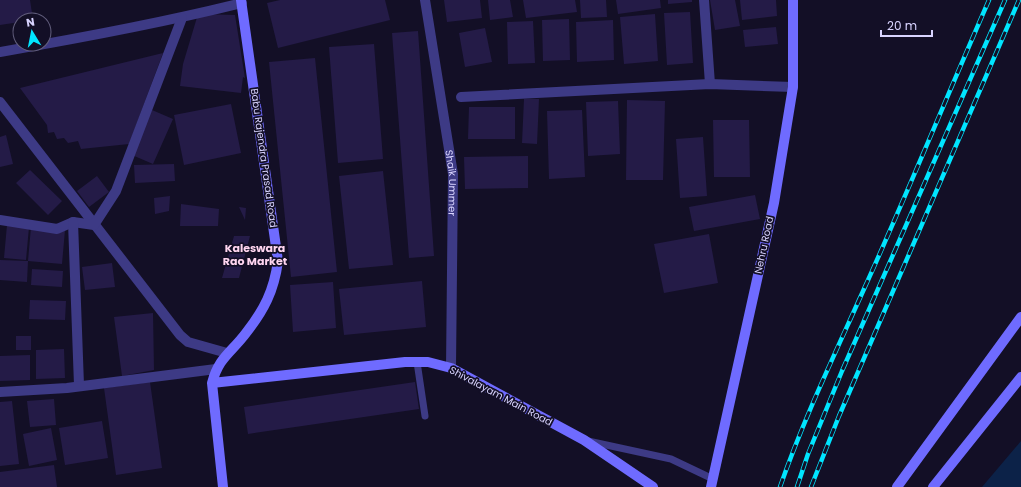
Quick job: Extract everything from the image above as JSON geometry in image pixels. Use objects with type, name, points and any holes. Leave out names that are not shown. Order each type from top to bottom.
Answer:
[{"type":"street","name":"Shaik Ummer","points":[[425,0],[453,174],[451,368]]},
{"type":"street","points":[[704,0],[710,84]]},
{"type":"street","name":"Nehru Road","points":[[712,483],[774,203],[793,87],[793,0]]},
{"type":"street","points":[[0,52],[182,18],[241,1]]},
{"type":"street","name":"Babu Rajendra Prasad Road","points":[[224,487],[212,383],[216,368],[227,353],[245,334],[262,310],[275,283],[278,262],[241,1]]},
{"type":"street","points":[[94,225],[116,191],[182,18]]},
{"type":"street","points":[[462,96],[710,84],[793,87]]},
{"type":"street","points":[[0,102],[180,335],[188,342],[227,353]]},
{"type":"street","points":[[0,220],[57,229],[73,222],[94,225]]},
{"type":"street","points":[[73,222],[79,385]]},
{"type":"street","points":[[897,487],[1021,317]]},
{"type":"street","name":"Shivalayam Main Road","points":[[212,383],[405,362],[428,362],[451,368],[584,440],[653,487]]},
{"type":"street","points":[[0,392],[67,388],[79,385],[216,368]]},
{"type":"street","points":[[933,487],[1021,377]]},
{"type":"lane","points":[[417,362],[425,416]]},
{"type":"lane","points":[[584,440],[671,459],[712,483]]},
{"type":"water","points":[[1021,441],[1021,487],[982,487]]},
{"type":"building","points":[[0,0],[30,0],[32,12],[12,12],[12,23],[0,25]]},
{"type":"building","points":[[280,0],[385,0],[390,20],[278,48],[267,3]]},
{"type":"building","points":[[444,0],[480,0],[482,18],[447,22]]},
{"type":"building","points":[[488,0],[510,0],[513,17],[490,20]]},
{"type":"building","points":[[523,0],[575,0],[577,12],[526,18]]},
{"type":"building","points":[[580,0],[606,0],[607,17],[581,18]]},
{"type":"building","points":[[616,0],[660,0],[661,8],[618,14]]},
{"type":"building","points":[[668,0],[692,0],[692,2],[668,4]]},
{"type":"building","points":[[710,0],[735,0],[740,26],[715,30]]},
{"type":"building","points":[[740,0],[776,0],[777,16],[742,20]]},
{"type":"building","points":[[690,12],[693,63],[667,65],[664,13]]},
{"type":"building","points":[[198,14],[235,15],[245,78],[243,77],[241,93],[180,86],[183,64]]},
{"type":"building","points":[[655,14],[658,61],[624,64],[620,17]]},
{"type":"building","points":[[569,19],[570,60],[543,61],[542,20]]},
{"type":"building","points":[[613,20],[614,60],[577,62],[576,22]]},
{"type":"building","points":[[533,21],[535,63],[508,64],[507,22]]},
{"type":"building","points":[[776,27],[778,44],[745,47],[743,30]]},
{"type":"building","points":[[485,28],[492,62],[465,67],[459,33]]},
{"type":"building","points":[[418,31],[434,256],[409,258],[392,33]]},
{"type":"building","points":[[374,44],[383,159],[338,163],[329,47]]},
{"type":"building","points":[[163,53],[129,144],[81,149],[78,141],[68,143],[64,138],[57,139],[54,132],[48,133],[47,125],[20,88]]},
{"type":"building","points":[[315,58],[337,272],[291,277],[269,62]]},
{"type":"building","points":[[524,99],[539,99],[537,144],[522,143]]},
{"type":"building","points":[[627,100],[665,101],[663,180],[626,180]]},
{"type":"building","points":[[618,101],[620,154],[588,156],[586,102]]},
{"type":"building","points":[[231,104],[241,153],[184,165],[174,115]]},
{"type":"building","points":[[469,107],[515,107],[515,139],[468,139]]},
{"type":"building","points":[[152,110],[173,119],[153,164],[132,155]]},
{"type":"building","points":[[582,110],[585,177],[549,179],[547,111]]},
{"type":"building","points":[[713,120],[749,120],[750,177],[714,177]]},
{"type":"building","points":[[6,135],[13,164],[0,167],[0,137]]},
{"type":"building","points":[[703,137],[707,196],[680,198],[676,139]]},
{"type":"building","points":[[528,156],[528,188],[465,189],[464,157]]},
{"type":"building","points":[[174,164],[175,181],[135,183],[134,165]]},
{"type":"building","points":[[30,170],[62,201],[48,215],[16,183]]},
{"type":"building","points":[[383,171],[393,265],[349,269],[339,176]]},
{"type":"building","points":[[97,176],[109,192],[89,207],[77,191]]},
{"type":"building","points":[[755,195],[760,219],[694,231],[689,207]]},
{"type":"building","points":[[170,196],[169,211],[155,214],[154,198]]},
{"type":"building","points":[[181,204],[219,209],[218,226],[180,226]]},
{"type":"building","points":[[239,207],[246,208],[245,220]]},
{"type":"building","points":[[7,225],[29,227],[26,260],[4,258]]},
{"type":"building","points":[[31,227],[65,230],[62,264],[28,261]]},
{"type":"building","points":[[709,234],[718,283],[664,293],[654,244]]},
{"type":"building","points":[[234,236],[250,236],[239,278],[222,278]]},
{"type":"building","points":[[0,260],[28,261],[27,282],[0,280]]},
{"type":"building","points":[[112,263],[115,287],[85,290],[82,267]]},
{"type":"building","points":[[32,269],[63,271],[62,287],[31,285]]},
{"type":"building","points":[[422,281],[426,327],[344,335],[339,289]]},
{"type":"building","points":[[333,282],[336,328],[293,332],[290,285]]},
{"type":"building","points":[[30,300],[66,301],[65,320],[29,319]]},
{"type":"building","points":[[153,313],[154,370],[122,376],[114,317]]},
{"type":"building","points":[[16,336],[31,336],[31,350],[16,350]]},
{"type":"building","points":[[64,349],[65,378],[36,379],[36,350]]},
{"type":"building","points":[[30,355],[30,380],[0,381],[0,356]]},
{"type":"building","points":[[150,382],[162,468],[116,475],[104,388]]},
{"type":"building","points":[[415,382],[419,409],[248,434],[244,407]]},
{"type":"building","points":[[54,399],[56,425],[30,427],[27,401]]},
{"type":"building","points":[[12,401],[19,464],[0,466],[0,402]]},
{"type":"building","points":[[102,421],[108,458],[65,465],[59,428]]},
{"type":"building","points":[[51,428],[57,460],[29,466],[23,434]]},
{"type":"building","points":[[54,465],[57,487],[0,487],[0,472]]},
{"type":"railway","points":[[780,487],[809,412],[896,217],[989,0]]},
{"type":"railway","points":[[797,487],[808,454],[842,371],[1005,0]]},
{"type":"railway","points":[[811,487],[839,416],[1019,0]]},
{"type":"district","name":"Kaleswara Rao Market","points":[[255,254]]}]
